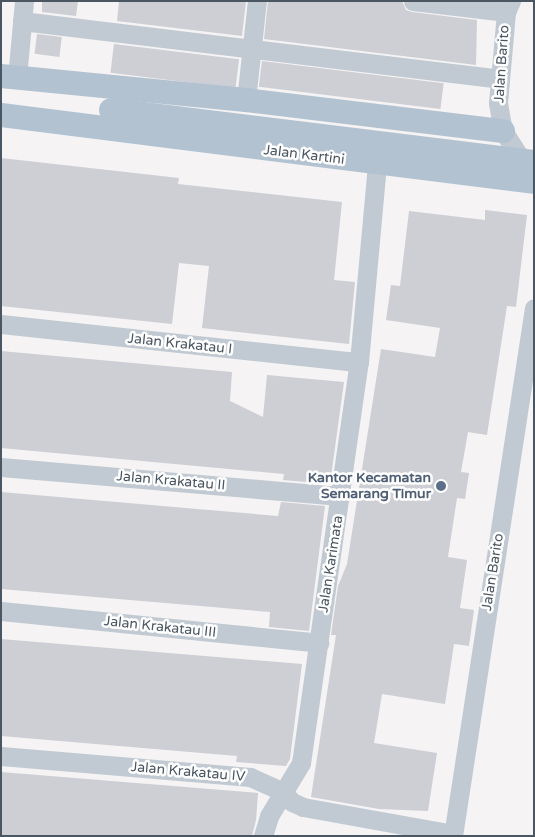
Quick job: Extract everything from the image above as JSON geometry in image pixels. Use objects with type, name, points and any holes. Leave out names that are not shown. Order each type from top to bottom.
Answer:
[{"type":"main road","points":[[9,77],[246,100],[503,131]]},
{"type":"main road","points":[[80,85],[109,109]]},
{"type":"main road","name":"Jalan Kartini","points":[[74,123],[109,109],[534,162]]},
{"type":"main road","name":"Jalan Kartini","points":[[1,115],[74,123],[377,164],[534,180]]},
{"type":"street","points":[[9,77],[22,21],[24,1]]},
{"type":"street","points":[[246,100],[257,1]]},
{"type":"street","points":[[414,1],[508,6]]},
{"type":"street","name":"Jalan Barito","points":[[508,6],[498,103],[503,131],[534,180]]},
{"type":"street","points":[[22,21],[252,46],[499,79]]},
{"type":"street","name":"Jalan Karimata","points":[[263,836],[269,816],[301,763],[359,362],[377,164]]},
{"type":"street","name":"Jalan Barito","points":[[453,835],[534,308]]},
{"type":"street","name":"Jalan Krakatau I","points":[[1,324],[359,362]]},
{"type":"street","name":"Jalan Krakatau II","points":[[1,466],[341,496]]},
{"type":"street","name":"Jalan Krakatau III","points":[[1,611],[319,643]]},
{"type":"street","name":"Jalan Krakatau IV","points":[[1,756],[250,777],[283,792],[292,802],[303,808],[453,835]]},
{"type":"building","points":[[42,1],[78,1],[76,16],[42,12]]},
{"type":"building","points":[[119,1],[246,1],[242,36],[117,21]]},
{"type":"building","points":[[268,1],[402,1],[406,10],[412,12],[477,20],[476,65],[264,39]]},
{"type":"building","points":[[37,34],[62,37],[59,57],[35,54]]},
{"type":"building","points":[[114,44],[239,59],[236,88],[110,73]]},
{"type":"building","points":[[262,61],[444,83],[440,109],[259,87]]},
{"type":"building","points":[[1,158],[179,178],[178,184],[342,202],[334,280],[355,282],[349,344],[202,328],[209,266],[179,263],[172,324],[1,306]]},
{"type":"building","points":[[485,210],[527,215],[516,307],[507,306],[487,435],[468,432],[461,472],[469,473],[465,499],[457,498],[448,557],[467,560],[460,608],[474,610],[469,646],[454,644],[445,704],[382,694],[374,743],[437,753],[428,811],[379,809],[311,797],[336,635],[331,635],[338,586],[347,564],[381,349],[435,357],[440,328],[386,320],[391,285],[400,286],[409,211],[485,220]]},
{"type":"building","points":[[1,351],[232,372],[230,401],[263,417],[267,375],[344,382],[330,484],[283,480],[284,474],[1,448]]},
{"type":"building","points":[[1,492],[278,516],[281,502],[325,506],[309,631],[269,627],[270,612],[1,589]]},
{"type":"building","points":[[1,639],[302,664],[290,759],[286,766],[236,762],[237,756],[1,736]]},
{"type":"building","points":[[1,772],[258,793],[256,820],[252,836],[1,836]]},
{"type":"place","name":"Kantor Kecamatan Semarang Timur","points":[[441,486]]}]
